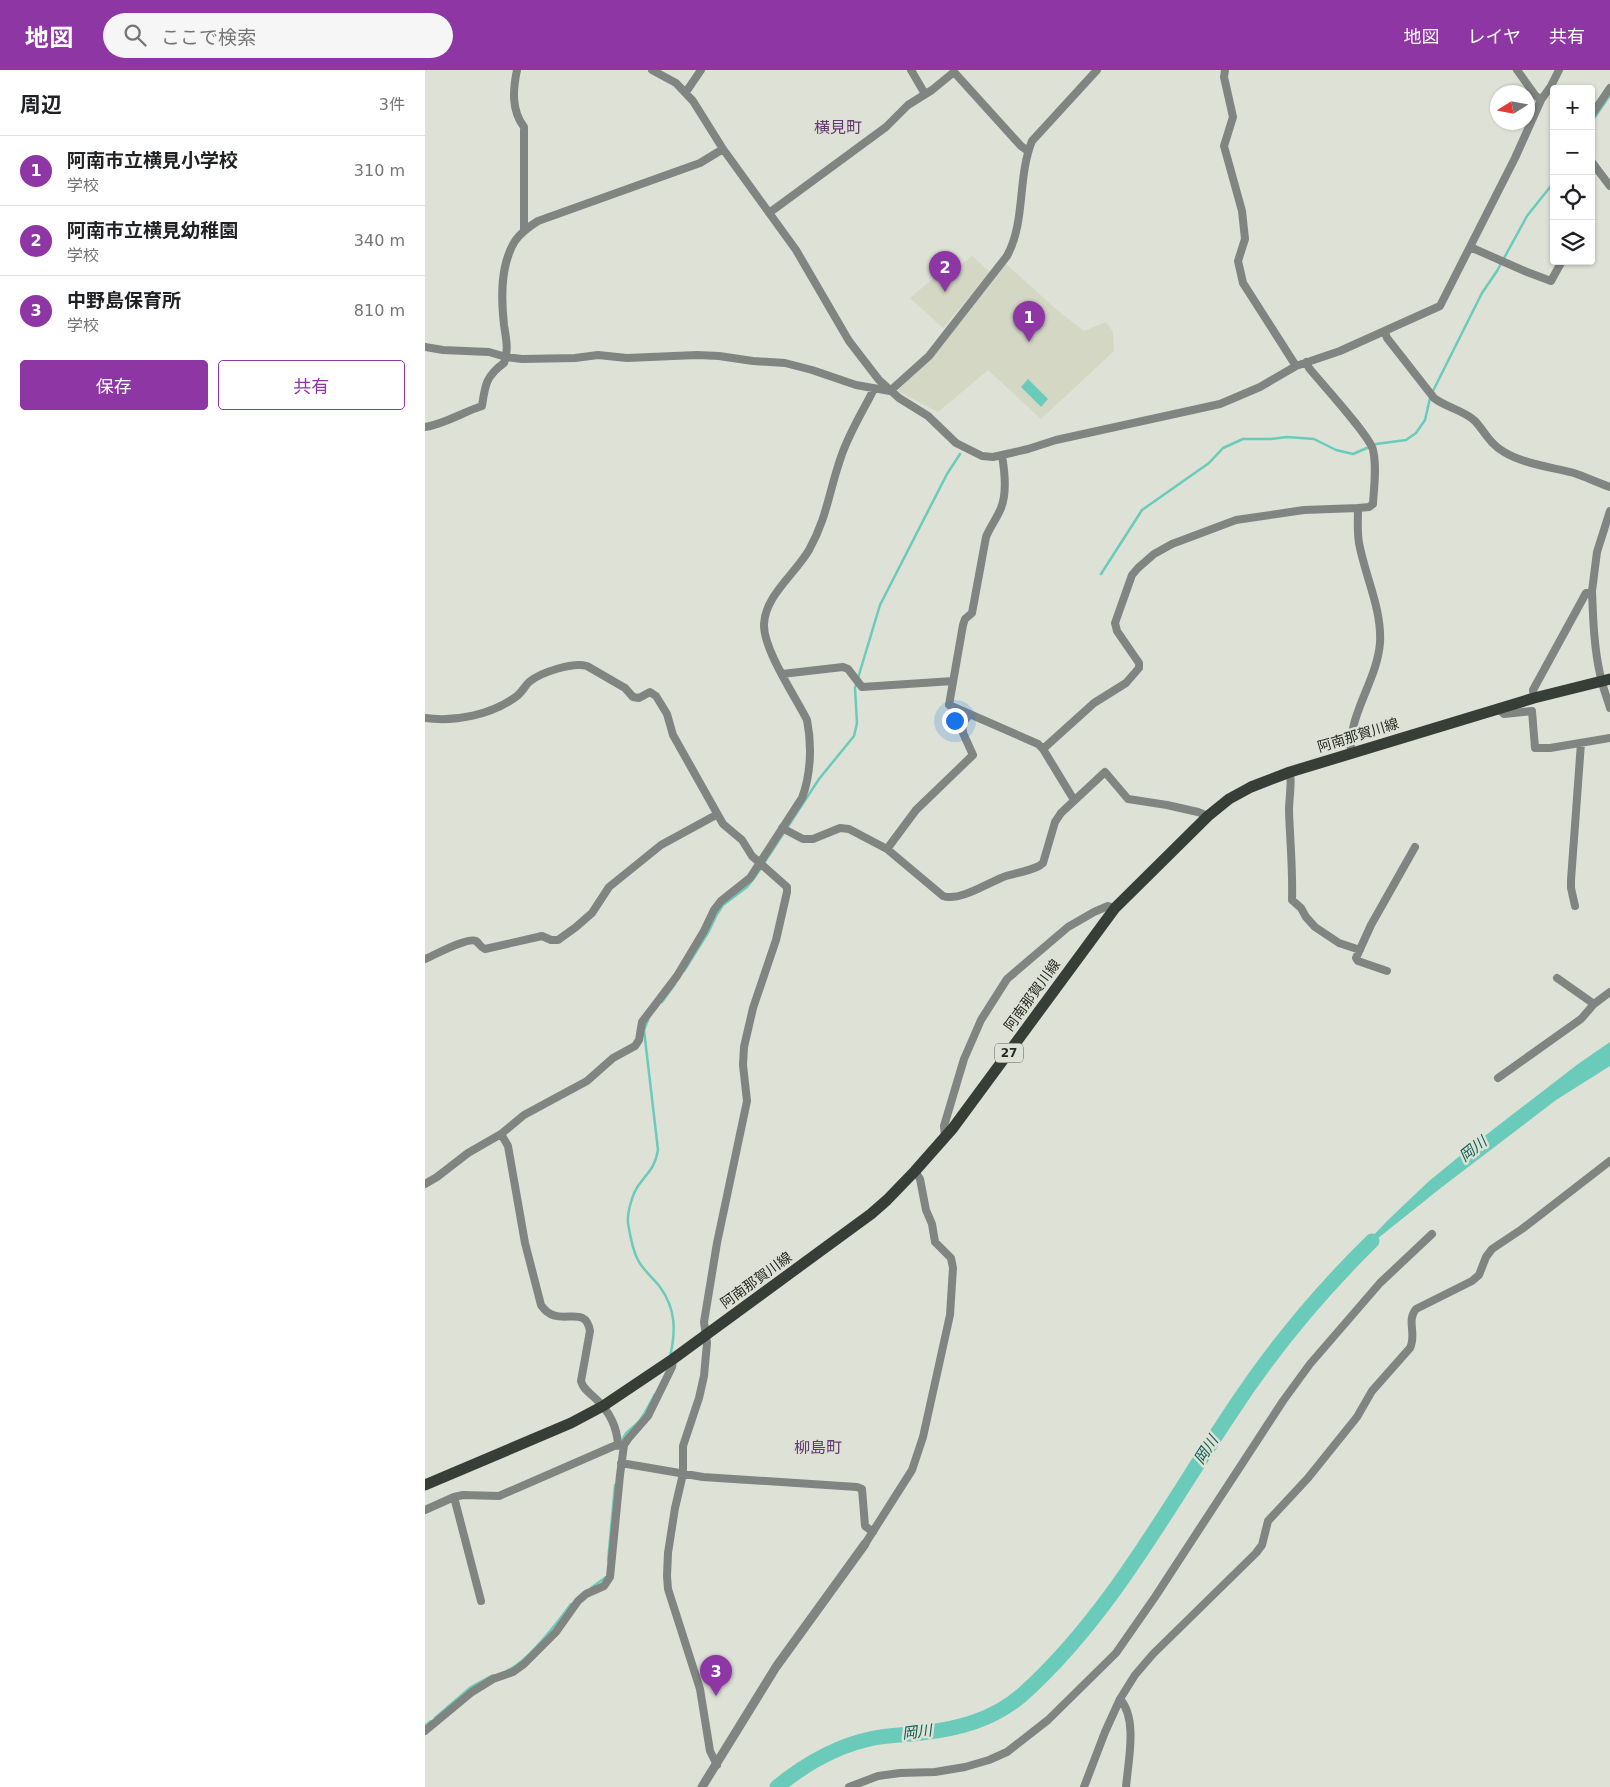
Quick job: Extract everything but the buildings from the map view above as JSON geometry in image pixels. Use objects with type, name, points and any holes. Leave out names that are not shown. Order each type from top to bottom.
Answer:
[{"type":"main road","name":"阿南那賀川線","points":[[425,1485],[571,1423],[603,1406],[673,1359],[871,1214],[887,1200],[945,1138],[1115,908],[1208,816],[1229,799],[1251,787],[1289,772],[1534,698],[1606,680]]},
{"type":"street","points":[[517,70],[514,98],[518,119],[524,127],[524,230]]},
{"type":"street","points":[[652,70],[676,83],[686,92],[723,149],[796,250],[849,341],[863,361],[890,391],[928,416],[956,443],[982,456],[993,457],[1057,440],[1220,404],[1260,387],[1296,366],[1340,352],[1440,306],[1515,158],[1541,100],[1559,70]]},
{"type":"street","points":[[686,92],[701,70]]},
{"type":"street","points":[[911,70],[925,94]]},
{"type":"street","points":[[425,347],[443,350],[489,352],[523,359],[598,355],[627,358],[719,356],[785,363],[856,385],[890,391],[929,356],[1007,256],[1014,243],[1018,229],[1020,196],[1028,151],[1032,141],[1097,70]]},
{"type":"street","points":[[1225,70],[1224,77],[1233,117],[1224,146],[1242,211],[1245,238],[1239,261],[1243,283],[1296,366]]},
{"type":"street","points":[[1517,70],[1535,95],[1541,100]]},
{"type":"street","points":[[769,213],[886,127],[908,105],[954,72],[1021,146],[1028,151]]},
{"type":"street","points":[[1595,110],[1610,88]]},
{"type":"street","points":[[425,428],[439,425],[482,406],[486,381],[494,370],[504,363],[507,350],[503,313],[503,279],[507,258],[515,241],[524,230],[538,221],[700,162],[723,149]]},
{"type":"street","points":[[1595,166],[1610,186]]},
{"type":"street","points":[[1470,246],[1551,281],[1559,265]]},
{"type":"street","points":[[1385,332],[1387,338],[1434,398],[1443,405],[1458,410],[1475,422],[1491,443],[1498,448],[1528,461],[1577,474],[1610,488]]},
{"type":"street","points":[[1043,749],[1094,703],[1126,683],[1139,668],[1139,663],[1117,631],[1115,623],[1132,575],[1154,554],[1198,534],[1236,520],[1304,510],[1369,507],[1373,504],[1375,467],[1371,443],[1306,362]]},
{"type":"street","points":[[425,1184],[468,1153],[501,1134],[524,1114],[587,1081],[613,1058],[635,1046],[639,1040],[642,1022],[677,976],[705,931],[714,910],[721,901],[750,878],[762,865],[786,830],[807,785],[809,731],[807,720],[767,642],[763,625],[766,607],[808,552],[821,528],[841,456],[874,389]]},
{"type":"street","points":[[1002,456],[1004,498],[986,537],[972,613],[965,619],[963,625],[949,705],[1038,744],[1043,749],[1074,800]]},
{"type":"street","points":[[1351,753],[1352,733],[1374,669],[1380,643],[1377,610],[1357,533],[1358,508]]},
{"type":"street","points":[[1610,511],[1597,552],[1592,591],[1597,658],[1606,680],[1610,708]]},
{"type":"street","points":[[1534,698],[1533,690],[1555,649],[1586,594],[1592,591]]},
{"type":"street","points":[[425,718],[450,719],[494,708],[511,700],[528,683],[545,672],[580,664],[587,666],[625,688],[633,697],[639,698],[650,692],[656,696],[667,714],[673,735],[716,815],[723,824],[743,840],[752,856],[787,888],[774,947],[753,1008],[744,1047],[743,1065],[747,1101],[717,1243],[704,1322],[707,1343],[704,1376],[699,1398],[683,1446],[683,1474],[675,1508],[668,1553],[667,1576],[669,1588],[700,1689],[710,1751],[717,1765]]},
{"type":"street","points":[[783,674],[843,667],[848,669],[862,687],[932,684],[953,681]]},
{"type":"street","points":[[1498,709],[1504,714],[1532,711],[1535,748],[1550,748],[1610,738]]},
{"type":"street","points":[[887,849],[916,810],[973,755],[963,733],[962,724],[969,715]]},
{"type":"street","points":[[1575,906],[1571,880],[1581,743]]},
{"type":"street","points":[[786,830],[803,839],[813,839],[840,828],[849,829],[887,849],[943,896],[948,898],[1043,863],[1055,822],[1061,813],[1105,772],[1128,799],[1167,805],[1208,816]]},
{"type":"street","points":[[1289,772],[1291,780],[1289,809],[1293,864],[1292,900],[1301,908],[1305,917],[1315,927],[1339,943],[1360,950]]},
{"type":"street","points":[[425,959],[468,940],[476,942],[485,949],[542,936],[551,940],[558,940],[592,912],[609,887],[661,845],[716,815]]},
{"type":"street","points":[[1387,971],[1355,958],[1371,925],[1415,847]]},
{"type":"street","points":[[945,1138],[943,1126],[964,1059],[981,1020],[1007,979],[1068,927],[1108,906],[1115,908]]},
{"type":"street","points":[[1557,978],[1594,1004]]},
{"type":"street","points":[[1498,1078],[1581,1019],[1594,1004],[1610,992]]},
{"type":"street","points":[[425,1731],[472,1692],[493,1679],[513,1672],[524,1664],[556,1632],[578,1601],[586,1594],[604,1586],[610,1577],[621,1445],[615,1424],[603,1406],[583,1387],[581,1381],[590,1331],[589,1323],[585,1318],[579,1316],[553,1317],[546,1313],[541,1305],[525,1243],[508,1146],[501,1134]]},
{"type":"street","points":[[1084,1787],[1120,1699],[1135,1676],[1153,1654],[1256,1554],[1262,1545],[1268,1521],[1308,1478],[1357,1417],[1372,1391],[1410,1348],[1413,1336],[1410,1320],[1416,1309],[1479,1275],[1485,1257],[1492,1249],[1522,1229],[1610,1161]]},
{"type":"street","points":[[703,1787],[776,1667],[865,1544],[912,1470],[923,1436],[949,1315],[953,1268],[951,1258],[935,1242],[933,1224],[926,1210],[920,1179],[915,1171]]},
{"type":"street","points":[[849,1787],[879,1776],[935,1772],[965,1767],[989,1760],[1007,1752],[1048,1720],[1115,1653],[1155,1597],[1309,1364],[1380,1283],[1432,1234]]},
{"type":"street","points":[[425,1510],[454,1496],[499,1496],[621,1445],[648,1416],[672,1367],[673,1359]]},
{"type":"street","points":[[621,1463],[732,1480],[857,1487],[862,1489],[865,1526],[873,1532]]},
{"type":"street","points":[[454,1496],[481,1602]]},
{"type":"street","points":[[1120,1699],[1124,1704],[1131,1726],[1126,1787]]},
{"type":"shaded area","points":[[972,256],[990,272],[943,328],[910,298],[937,275],[944,275],[953,271]]},
{"type":"shaded area","points":[[1006,264],[1057,310],[1084,331],[1106,322],[1113,332],[1114,351],[1041,419],[988,370],[938,412],[898,391],[902,384],[938,351]]},
{"type":"water","points":[[1028,379],[1048,399],[1041,407],[1021,387]]},
{"type":"water","points":[[1610,1042],[1610,1066],[1556,1100],[1442,1187],[1347,1263],[1428,1182],[1578,1064]]},
{"type":"waterway","points":[[1595,117],[1610,95]]},
{"type":"waterway","points":[[1432,393],[1482,293],[1497,271],[1527,216],[1550,187]]},
{"type":"waterway","points":[[1101,574],[1142,510],[1209,463],[1223,448],[1243,439],[1287,437],[1314,439],[1336,450],[1353,454],[1376,444],[1406,440],[1416,433],[1425,420],[1430,398]]},
{"type":"waterway","points":[[684,971],[723,905],[747,887],[755,877],[819,779],[854,736],[857,723],[855,688],[880,605],[947,474],[960,454]]},
{"type":"waterway","points":[[662,1002],[675,984]]},
{"type":"waterway","points":[[648,1020],[644,1030],[658,1150],[653,1166],[634,1194],[629,1209],[628,1223],[638,1260],[645,1271],[660,1287],[672,1312],[674,1329],[670,1357]]},
{"type":"waterway","name":"岡川","points":[[777,1787],[811,1763],[848,1745],[874,1738],[915,1734],[962,1726],[999,1711],[1022,1695],[1082,1632],[1109,1597],[1135,1561],[1206,1450],[1262,1368],[1314,1302],[1372,1241]]},
{"type":"waterway","points":[[622,1442],[627,1432],[638,1423],[655,1394]]},
{"type":"waterway","points":[[608,1561],[615,1485]]},
{"type":"waterway","points":[[591,1588],[606,1577]]},
{"type":"waterway","points":[[508,1670],[516,1666],[533,1650],[571,1604]]},
{"type":"waterway","points":[[435,1718],[471,1687],[493,1675]]},
{"type":"waterway","points":[[425,1726],[431,1721]]},
{"type":"place","name":"阿南市立横見幼稚園","points":[[945,292]]},
{"type":"place","name":"阿南市立横見小学校","points":[[1029,342]]},
{"type":"place","name":"中野島保育所","points":[[716,1696]]},
{"type":"district","name":"横見町","points":[[838,127]]},
{"type":"district","name":"柳島町","points":[[818,1447]]}]
